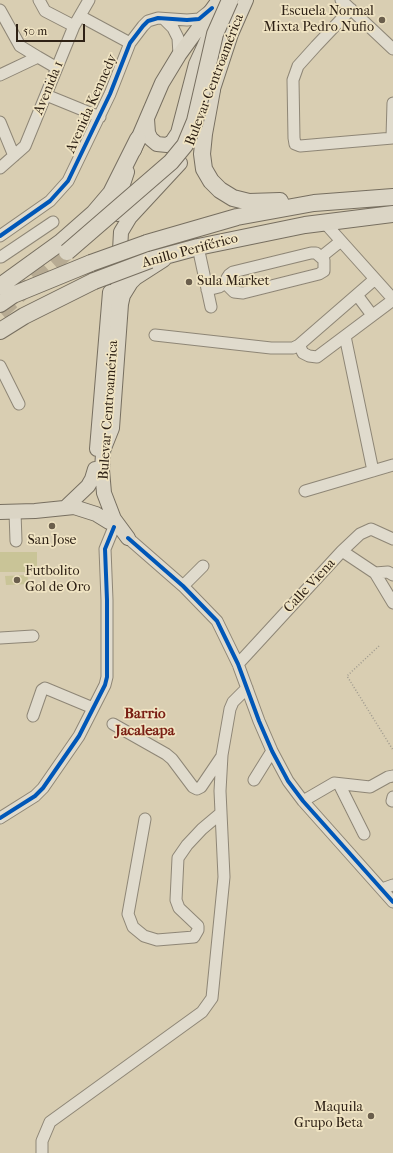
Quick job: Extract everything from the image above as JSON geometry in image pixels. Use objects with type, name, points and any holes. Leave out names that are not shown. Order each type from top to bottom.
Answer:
[{"type":"highway","points":[[67,252],[171,162],[185,145],[195,121],[215,34],[218,2]]},
{"type":"highway","points":[[212,90],[202,154],[204,169],[211,181],[220,190],[233,198],[249,202],[274,201],[314,203]]},
{"type":"highway","points":[[0,286],[61,242],[94,213],[110,193],[138,139]]},
{"type":"highway","name":"Anillo Periférico","points":[[0,304],[13,296],[91,263],[147,243],[237,217],[314,203],[393,197]]},
{"type":"highway","name":"Anillo Periférico","points":[[0,331],[24,316],[94,282],[150,260],[198,247],[305,225],[393,214]]},
{"type":"highway","points":[[103,448],[111,428],[120,304],[122,295],[135,277],[169,255]]},
{"type":"main road","points":[[147,119],[148,132],[151,139],[157,144],[167,145],[172,142],[178,133],[200,56],[209,36],[236,0]]},
{"type":"main road","name":"Bulevar Centroamérica","points":[[128,538],[114,519],[104,493],[102,470],[117,299],[121,232],[130,217],[186,155],[198,133],[231,34],[246,0]]},
{"type":"main road","name":"Bulevar Centroamérica","points":[[128,538],[112,524],[102,506],[95,469],[115,233],[122,187],[138,139],[162,83],[179,55],[218,2]]},
{"type":"main road","points":[[66,507],[88,486],[95,469]]},
{"type":"main road","points":[[0,512],[35,511],[74,506],[112,524]]},
{"type":"street","points":[[39,0],[45,11],[74,26]]},
{"type":"street","name":"Avenida 1","points":[[0,168],[25,146],[74,26],[89,0]]},
{"type":"street","points":[[341,0],[393,49]]},
{"type":"street","name":"Avenida Kennedy","points":[[0,235],[50,201],[68,181],[100,117],[125,59],[130,43],[143,26],[148,21],[158,18],[188,20],[199,19],[218,2]]},
{"type":"street","points":[[351,9],[298,66],[293,80],[294,138],[296,144],[300,146],[392,137],[393,103]]},
{"type":"street","points":[[0,10],[20,46],[57,68]]},
{"type":"street","points":[[80,16],[130,43]]},
{"type":"street","points":[[164,19],[173,28],[178,38],[179,55]]},
{"type":"street","points":[[0,75],[38,57]]},
{"type":"street","points":[[46,95],[100,117]]},
{"type":"street","points":[[0,122],[14,156]]},
{"type":"street","points":[[0,258],[53,222]]},
{"type":"street","points":[[299,345],[304,353],[317,358],[393,299],[324,222]]},
{"type":"street","points":[[0,235],[0,258]]},
{"type":"street","points":[[321,257],[341,241]]},
{"type":"street","points":[[198,247],[211,307]]},
{"type":"street","points":[[207,290],[219,287],[227,282],[230,274],[233,272],[311,253],[316,254],[324,260],[324,271],[319,274],[243,293],[234,292],[228,286],[227,282]]},
{"type":"street","points":[[156,335],[271,348],[293,348],[299,345],[376,279]]},
{"type":"street","points":[[357,295],[372,315]]},
{"type":"street","points":[[345,336],[373,471]]},
{"type":"street","points":[[0,366],[18,404]]},
{"type":"street","points":[[305,491],[393,466]]},
{"type":"street","points":[[15,512],[16,541]]},
{"type":"street","points":[[0,818],[35,796],[43,788],[78,736],[105,685],[107,677],[107,600],[105,549],[112,524]]},
{"type":"street","name":"Calle Viena","points":[[238,664],[342,551],[360,534],[371,530],[393,538]]},
{"type":"street","points":[[128,538],[183,586],[217,621],[238,664],[272,751],[288,781],[303,801],[393,902]]},
{"type":"street","points":[[342,551],[375,572],[393,603]]},
{"type":"street","points":[[183,586],[203,566]]},
{"type":"street","points":[[375,572],[388,572],[393,574]]},
{"type":"street","points":[[0,638],[33,636]]},
{"type":"street","points":[[33,716],[44,688],[93,708]]},
{"type":"street","points":[[42,1153],[42,1141],[50,1122],[202,1012],[212,998],[224,877],[220,791],[222,755],[230,710],[233,702],[247,688]]},
{"type":"street","points":[[112,724],[166,754],[172,759],[193,787],[197,789],[201,787],[222,755]]},
{"type":"street","points":[[254,780],[272,751]]},
{"type":"street","points":[[303,801],[334,783],[370,787],[388,777],[393,776]]},
{"type":"street","points":[[339,784],[364,834]]},
{"type":"street","points":[[144,819],[128,914],[133,927],[144,936],[157,940],[194,937],[198,930],[198,926],[179,908],[176,900],[178,858],[202,828],[221,813]]},
{"type":"street","points":[[382,889],[393,885]]},
{"type":"path","points":[[379,646],[347,676],[393,750]]},
{"type":"shaded area","points":[[0,552],[37,552],[37,572],[0,572]]},
{"type":"shaded area","name":"Futbolito Gol de Oro","points":[[27,575],[29,584],[6,585],[5,576]]},
{"type":"tunnel","points":[[0,312],[67,252]]},
{"type":"cycle path","points":[[0,236],[50,201],[68,181],[110,94],[130,43],[143,26],[148,21],[158,18],[187,20],[199,19],[212,8]]},
{"type":"cycle path","points":[[0,818],[35,796],[43,788],[79,736],[105,685],[107,677],[107,600],[105,549],[114,527]]},
{"type":"cycle path","points":[[128,538],[183,586],[217,621],[238,664],[272,751],[288,781],[303,801],[393,902]]},
{"type":"place","name":"Escuela Normal Mixta Pedro Nufio","points":[[382,20]]},
{"type":"place","name":"Sula Market","points":[[189,282]]},
{"type":"place","name":"San Jose","points":[[52,526]]},
{"type":"place","name":"Futbolito Gol de Oro","points":[[17,580]]},
{"type":"place","name":"Maquila Grupo Beta","points":[[371,1116]]},
{"type":"district","name":"Barrio Jacaleapa","points":[[145,722]]}]
